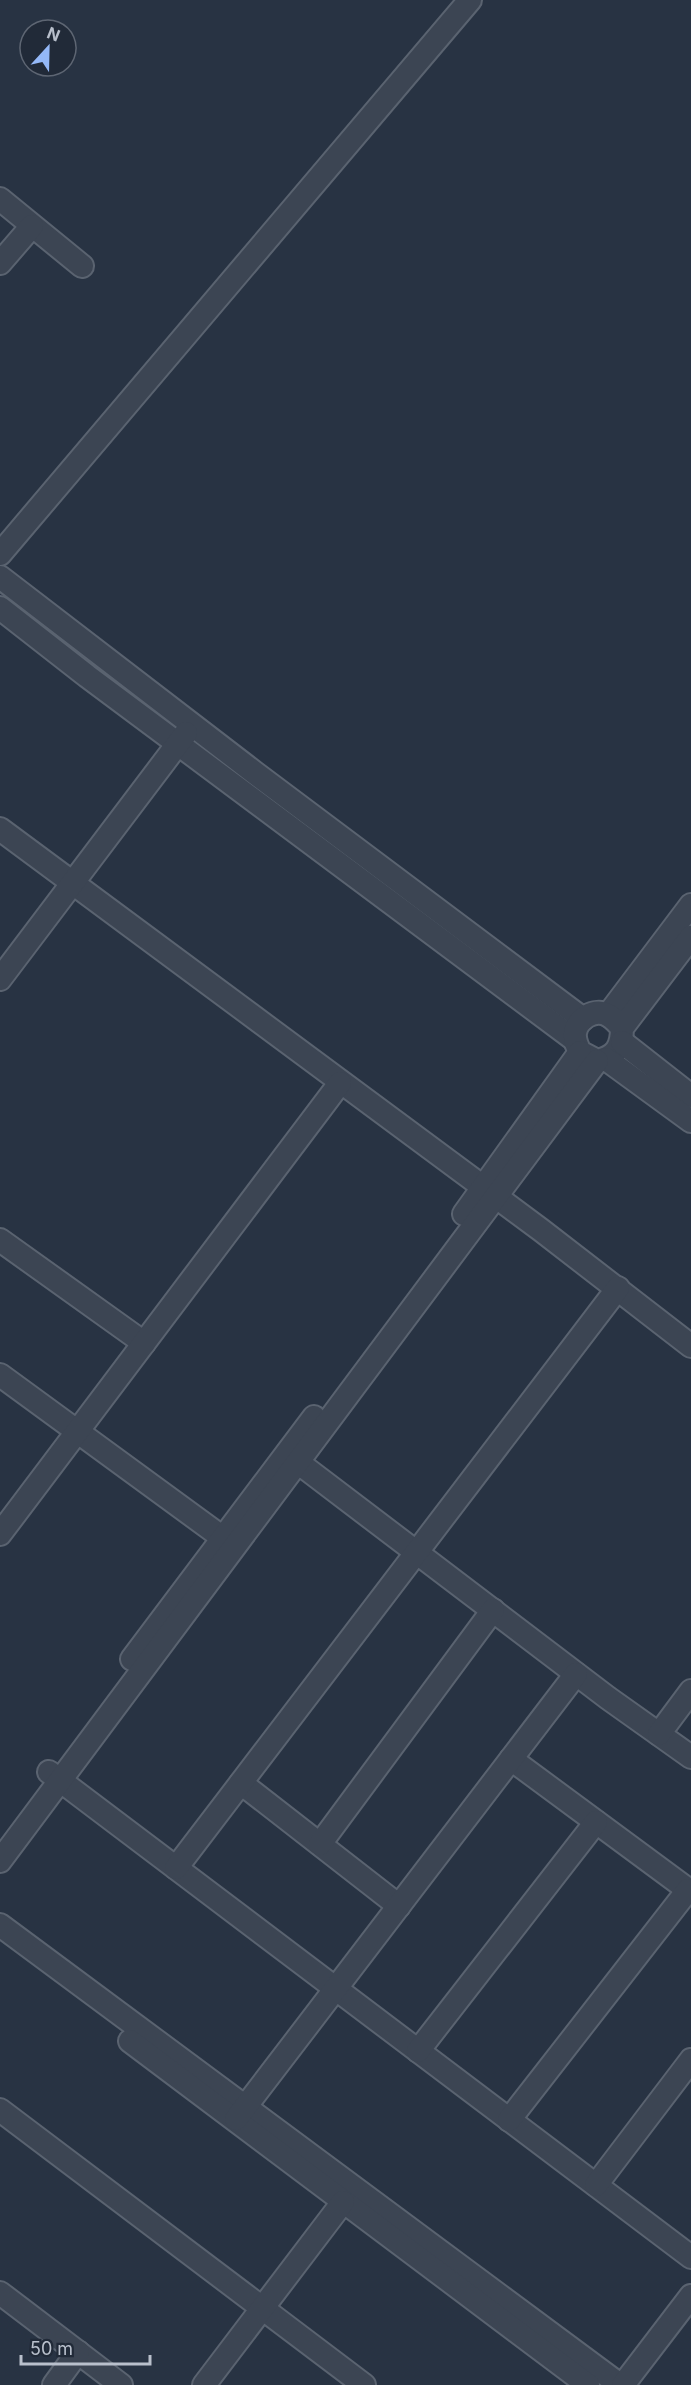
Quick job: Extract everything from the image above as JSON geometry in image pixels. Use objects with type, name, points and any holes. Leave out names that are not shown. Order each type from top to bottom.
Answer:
[{"type":"street","points":[[0,554],[470,0]]},
{"type":"street","points":[[0,199],[82,266]]},
{"type":"street","points":[[0,263],[32,226]]},
{"type":"street","points":[[0,577],[192,725],[583,1019]]},
{"type":"street","points":[[0,608],[589,1053],[691,1121]]},
{"type":"street","points":[[0,979],[192,725]]},
{"type":"street","points":[[0,830],[618,1288],[691,1346]]},
{"type":"street","points":[[589,1053],[613,1055],[617,1028],[689,911]]},
{"type":"street","points":[[617,1028],[691,937]]},
{"type":"street","points":[[589,1053],[575,1032],[583,1019],[596,1013],[617,1028],[691,1095]]},
{"type":"street","points":[[0,1861],[55,1776],[489,1192],[589,1053]]},
{"type":"street","points":[[0,1534],[340,1083]]},
{"type":"street","points":[[0,1240],[144,1343]]},
{"type":"street","points":[[176,1868],[618,1288]]},
{"type":"street","points":[[0,1375],[229,1542]]},
{"type":"street","points":[[292,1458],[576,1674],[691,1757]]},
{"type":"street","points":[[320,1844],[493,1610]]},
{"type":"street","points":[[240,2114],[576,1674]]},
{"type":"street","points":[[659,1734],[691,1691]]},
{"type":"street","points":[[509,2120],[689,1891],[511,1759]]},
{"type":"street","points":[[0,1840],[55,1776]]},
{"type":"street","points":[[55,1776],[691,2258]]},
{"type":"street","points":[[241,1783],[399,1905]]},
{"type":"street","points":[[418,2051],[596,1822]]},
{"type":"street","points":[[0,1925],[240,2114],[343,2202],[588,2385]]},
{"type":"street","points":[[0,1942],[621,2385],[691,2296]]},
{"type":"street","points":[[596,2186],[691,2060]]},
{"type":"street","points":[[0,2110],[364,2385]]},
{"type":"street","points":[[204,2385],[343,2202]]},
{"type":"street","points":[[0,2293],[121,2385]]},
{"type":"street","points":[[54,2385],[78,2352]]}]
